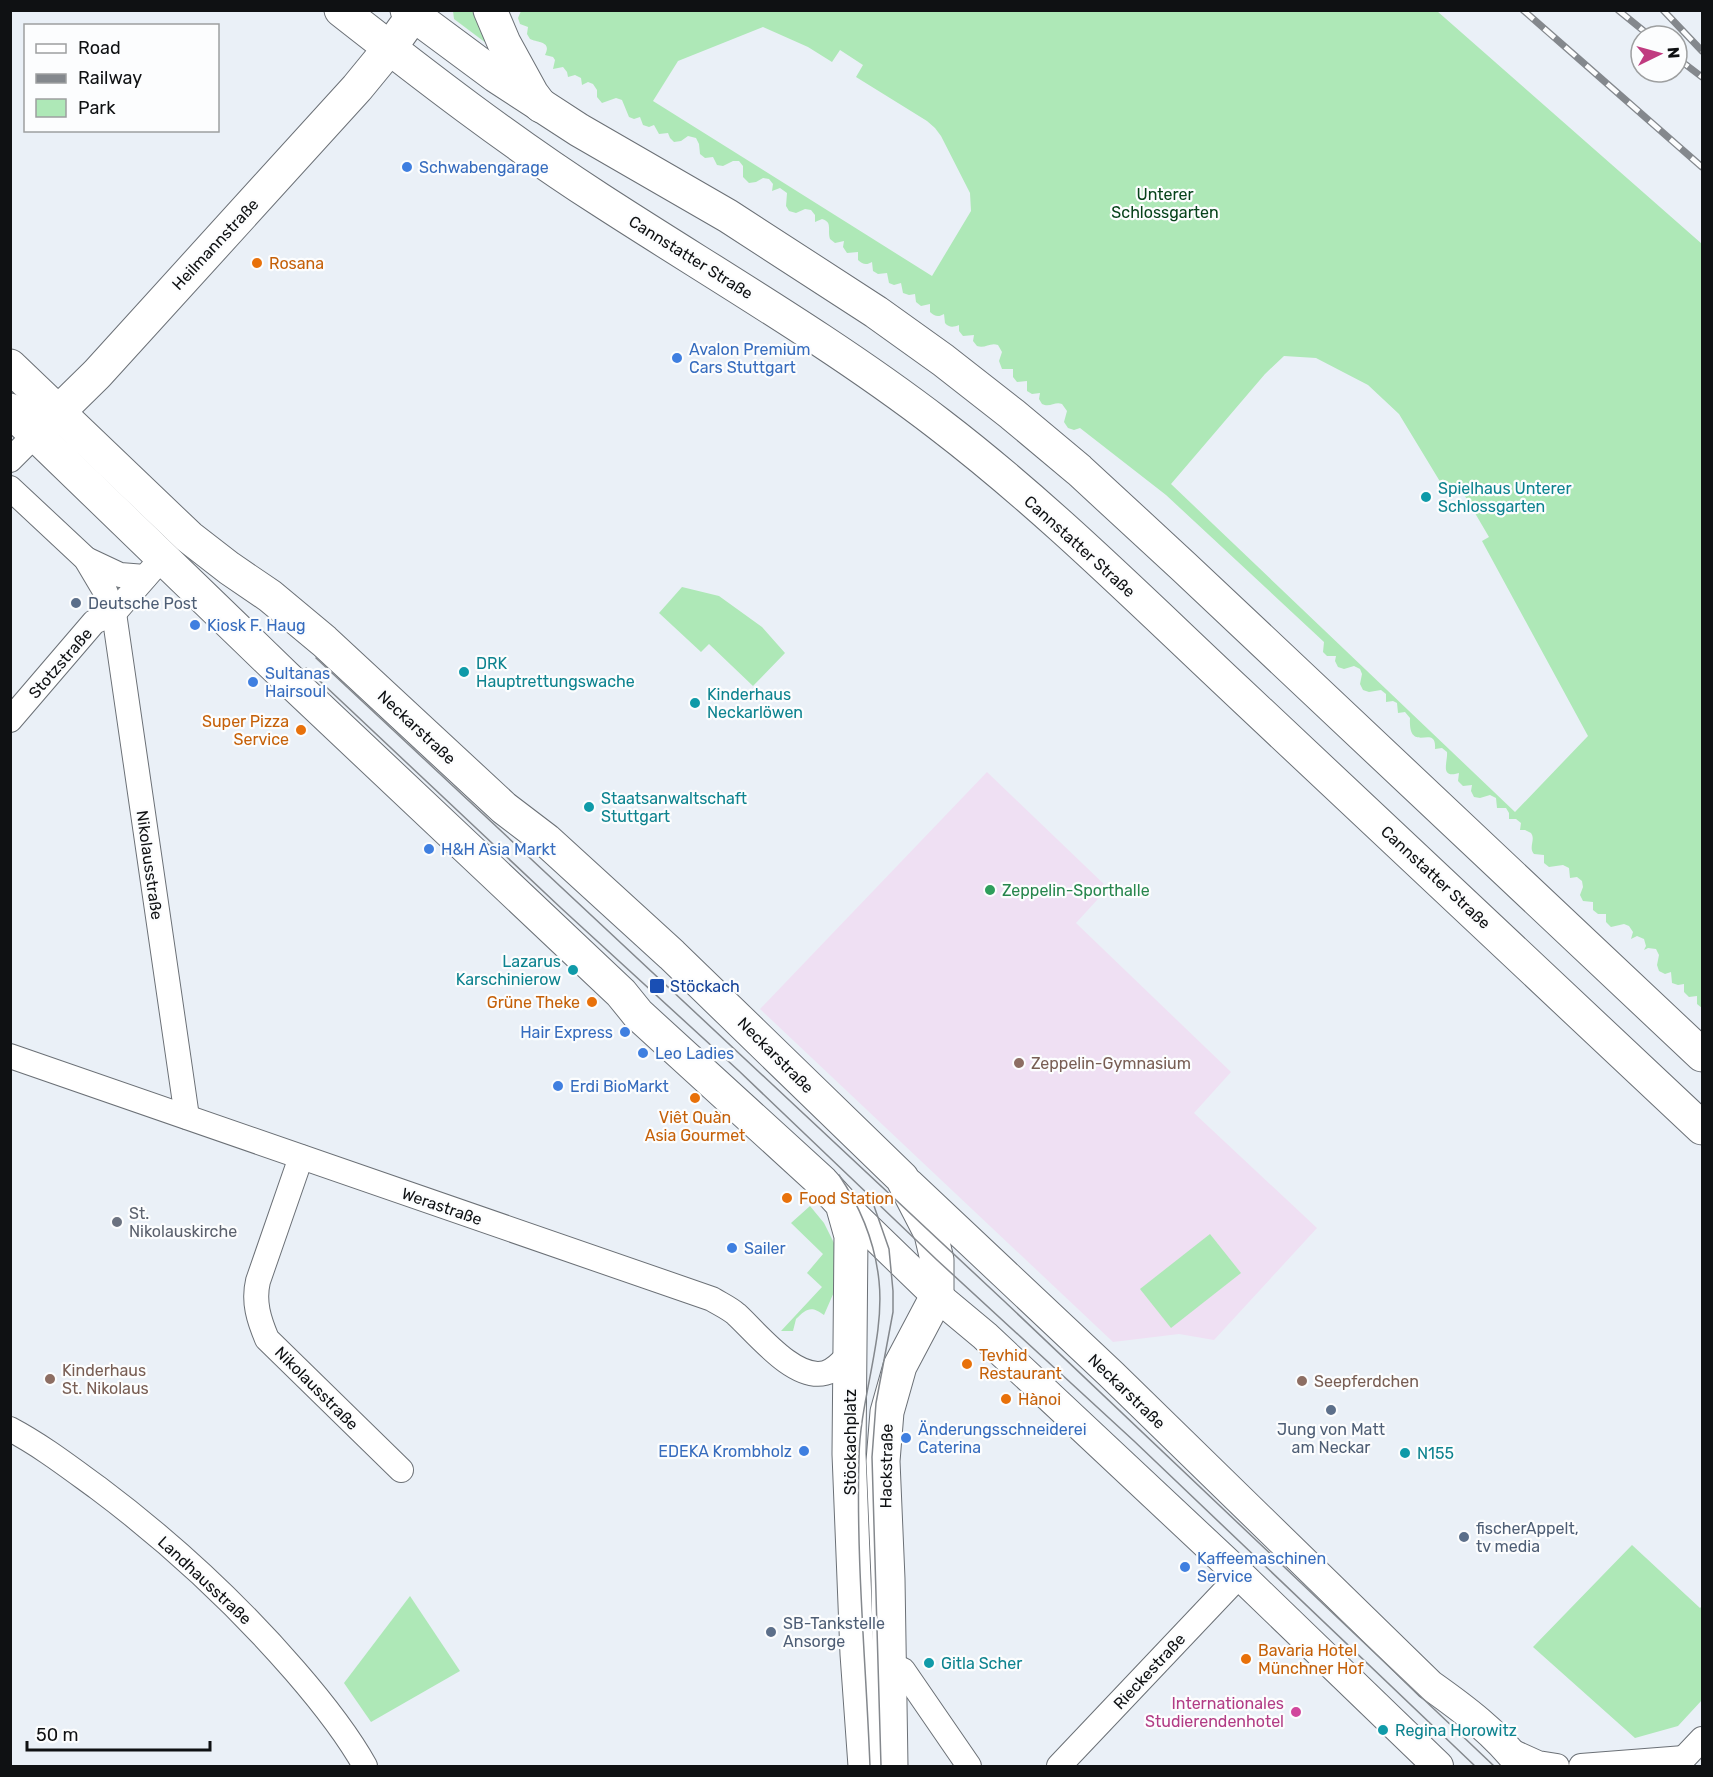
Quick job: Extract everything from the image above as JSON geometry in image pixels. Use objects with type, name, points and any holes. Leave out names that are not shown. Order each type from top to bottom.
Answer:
[{"type":"main road","name":"Cannstatter Straße","points":[[341,10],[389,49],[537,158],[806,330],[890,387],[977,455],[1114,576],[1476,913],[1702,1128]]},
{"type":"main road","points":[[490,10],[504,43],[541,106]]},
{"type":"main road","name":"Heilmannstraße","points":[[35,435],[97,374],[357,88],[389,49],[413,12]]},
{"type":"main road","points":[[413,12],[541,106],[625,159],[700,200],[808,266],[924,346],[1012,414],[1079,470],[1184,567],[1702,1055]]},
{"type":"main road","name":"Neckarstraße","points":[[10,366],[189,537],[270,596],[324,641],[497,802],[546,840],[672,955],[902,1178]]},
{"type":"main road","points":[[10,410],[153,568],[234,627],[536,911],[621,993],[638,1014],[807,1168],[842,1204]]},
{"type":"main road","points":[[234,627],[255,631],[269,624],[274,610],[270,596]]},
{"type":"main road","points":[[288,679],[283,658],[289,642],[305,634],[324,641]]},
{"type":"main road","name":"Hackstraße","points":[[891,1767],[883,1461],[887,1412],[900,1366],[937,1296],[937,1260],[932,1234],[902,1178]]},
{"type":"main road","name":"Stöckachplatz","points":[[842,1204],[851,1236],[849,1454],[860,1682]]},
{"type":"main road","points":[[865,1767],[860,1682],[878,1676],[889,1665]]},
{"type":"street","points":[[10,459],[35,435]]},
{"type":"street","points":[[10,488],[86,559],[105,591],[114,613],[153,568]]},
{"type":"street","points":[[86,559],[120,575],[153,568]]},
{"type":"street","name":"Stotzstraße","points":[[10,720],[94,622],[114,613]]},
{"type":"street","name":"Nikolausstraße","points":[[114,613],[187,1117]]},
{"type":"street","name":"Werastraße","points":[[10,1056],[712,1299],[734,1312],[781,1357],[812,1373],[825,1373],[838,1366],[850,1353]]},
{"type":"street","name":"Nikolausstraße","points":[[301,1157],[255,1293],[260,1323],[267,1339],[401,1470]]},
{"type":"street","name":"Neckarstraße","points":[[902,1178],[1112,1375],[1430,1685],[1473,1716],[1515,1758]]},
{"type":"street","points":[[842,1204],[937,1296],[985,1336],[1239,1575],[1438,1767]]},
{"type":"street","name":"Landhausstraße","points":[[10,1430],[50,1453],[117,1503],[180,1554],[233,1604],[319,1699],[352,1744],[365,1767]]},
{"type":"street","name":"Rieckestraße","points":[[1059,1767],[1239,1575]]},
{"type":"street","points":[[889,1665],[903,1670],[969,1767]]},
{"type":"street","points":[[1581,1767],[1682,1762],[1702,1739]]},
{"type":"street","points":[[1515,1758],[1557,1767]]},
{"type":"shaded area","name":"Zeppelin-Gymnasium","points":[[987,772],[1108,888],[1076,923],[1231,1072],[1194,1113],[1317,1228],[1214,1340],[1179,1334],[1113,1342],[760,1009]]},
{"type":"green space","points":[[453,11],[480,11],[490,46],[454,19]]},
{"type":"green space","name":"Unterer Schlossgarten","points":[[521,11],[1437,11],[1702,244],[1702,1008],[1697,1004],[1697,996],[1689,997],[1684,992],[1684,984],[1672,983],[1671,972],[1665,974],[1659,971],[1657,965],[1659,955],[1656,949],[1644,950],[1646,946],[1644,939],[1637,936],[1631,939],[1633,932],[1629,926],[1624,924],[1611,927],[1606,922],[1606,914],[1598,914],[1593,910],[1593,902],[1583,901],[1580,895],[1583,887],[1582,881],[1577,877],[1570,878],[1569,868],[1563,865],[1549,867],[1544,863],[1544,855],[1534,854],[1531,833],[1520,830],[1521,823],[1516,819],[1509,819],[1506,808],[1497,808],[1496,798],[1490,795],[1474,797],[1471,791],[1472,785],[1463,786],[1458,781],[1459,773],[1449,774],[1447,772],[1447,752],[1442,748],[1435,749],[1432,738],[1413,735],[1410,718],[1405,712],[1398,713],[1397,703],[1386,702],[1386,694],[1381,690],[1369,692],[1363,690],[1360,684],[1362,674],[1360,669],[1354,666],[1344,669],[1338,667],[1335,661],[1336,656],[1327,656],[1323,652],[1324,642],[1166,495],[1080,428],[1074,430],[1068,428],[1064,422],[1067,411],[1062,404],[1042,404],[1039,399],[1040,393],[1032,394],[1027,391],[1027,381],[1017,382],[1013,377],[1013,369],[1002,369],[999,361],[1002,352],[998,345],[977,346],[973,341],[974,335],[963,336],[959,331],[959,325],[952,327],[947,325],[944,314],[937,316],[932,314],[930,304],[921,306],[916,302],[915,294],[903,293],[901,283],[894,285],[889,283],[887,273],[878,274],[873,271],[872,262],[865,264],[860,262],[858,252],[847,253],[843,247],[844,241],[835,243],[830,239],[827,222],[822,219],[815,222],[815,215],[811,210],[805,209],[796,213],[789,211],[786,206],[787,193],[780,188],[772,191],[773,184],[769,179],[763,178],[749,183],[743,177],[743,166],[739,161],[723,166],[717,165],[713,157],[705,158],[700,154],[696,138],[688,136],[681,141],[674,142],[668,133],[659,134],[654,125],[649,127],[643,125],[640,117],[634,119],[629,117],[622,100],[616,98],[602,103],[597,97],[597,90],[593,84],[588,82],[582,85],[581,78],[575,75],[568,77],[563,67],[553,69],[555,60],[545,55],[547,47],[543,43],[530,39],[527,34],[528,27],[520,24],[518,18]],"holes":[[[763,27],[808,47],[832,62],[840,50],[863,65],[856,77],[927,121],[941,136],[970,193],[971,211],[932,276],[653,101],[678,61]],[[1284,356],[1316,358],[1368,385],[1399,414],[1450,498],[1462,491],[1489,537],[1482,541],[1588,736],[1515,812],[1171,484],[1265,374]]]},
{"type":"green space","points":[[682,587],[719,596],[762,627],[785,653],[753,686],[709,644],[701,652],[659,613]]},
{"type":"green space","points":[[810,1206],[824,1223],[835,1245],[834,1292],[824,1315],[809,1309],[796,1319],[793,1331],[781,1331],[822,1287],[807,1273],[823,1254],[791,1223]]},
{"type":"green space","points":[[1210,1234],[1241,1273],[1171,1328],[1140,1289]]},
{"type":"green space","points":[[1632,1545],[1700,1608],[1702,1606],[1702,1700],[1678,1726],[1635,1738],[1533,1647]]},
{"type":"green space","points":[[410,1596],[460,1671],[371,1722],[344,1683]]},
{"type":"tram line","points":[[316,658],[1004,1301],[1494,1766]]},
{"type":"tram line","points":[[306,668],[561,908],[739,1071],[937,1260],[1134,1441],[1475,1766]]},
{"type":"tram line","points":[[839,1175],[866,1226],[879,1281],[879,1324],[860,1435],[858,1496],[870,1766]]},
{"type":"tram line","points":[[873,1203],[889,1249],[893,1291],[893,1312],[876,1403],[872,1457],[881,1766]]},
{"type":"railway","points":[[1523,10],[1702,167]]},
{"type":"railway","points":[[1618,10],[1635,24]]},
{"type":"railway","points":[[1663,10],[1702,51]]},
{"type":"railway","points":[[1689,67],[1702,77]]},
{"type":"place","name":"Schwabengarage","points":[[407,167]]},
{"type":"place","name":"Rosana","points":[[257,263]]},
{"type":"place","name":"Avalon Premium Cars Stuttgart","points":[[677,358]]},
{"type":"place","name":"Spielhaus Unterer Schlossgarten","points":[[1426,497]]},
{"type":"place","name":"Deutsche Post","points":[[76,603]]},
{"type":"place","name":"Kiosk F. Haug","points":[[195,625]]},
{"type":"place","name":"DRK Hauptrettungswache","points":[[464,672]]},
{"type":"place","name":"Sultanas Hairsoul","points":[[253,682]]},
{"type":"place","name":"Kinderhaus Neckarlöwen","points":[[695,703]]},
{"type":"place","name":"Super Pizza Service","points":[[301,730]]},
{"type":"place","name":"Staatsanwaltschaft Stuttgart","points":[[589,807]]},
{"type":"place","name":"H&H Asia Markt","points":[[429,849]]},
{"type":"place","name":"Zeppelin-Sporthalle","points":[[990,890]]},
{"type":"place","name":"Lazarus Karschinierow","points":[[573,970]]},
{"type":"place","name":"Stöckach","points":[[657,986]]},
{"type":"place","name":"Grüne Theke","points":[[592,1002]]},
{"type":"place","name":"Hair Express","points":[[625,1032]]},
{"type":"place","name":"Leo Ladies","points":[[643,1053]]},
{"type":"place","name":"Zeppelin-Gymnasium","points":[[1019,1063]]},
{"type":"place","name":"Erdi BioMarkt","points":[[558,1086]]},
{"type":"place","name":"Viêt Quàn Asia Gourmet","points":[[695,1098]]},
{"type":"place","name":"Food Station","points":[[787,1198]]},
{"type":"place","name":"St. Nikolauskirche","points":[[117,1222]]},
{"type":"place","name":"Sailer","points":[[732,1248]]},
{"type":"place","name":"Tevhid Restaurant","points":[[967,1364]]},
{"type":"place","name":"Kinderhaus St. Nikolaus","points":[[50,1379]]},
{"type":"place","name":"Seepferdchen","points":[[1302,1381]]},
{"type":"place","name":"Hànoi","points":[[1006,1399]]},
{"type":"place","name":"Jung von Matt am Neckar","points":[[1331,1410]]},
{"type":"place","name":"Änderungsschneiderei Caterina","points":[[906,1438]]},
{"type":"place","name":"EDEKA Krombholz","points":[[804,1451]]},
{"type":"place","name":"N155","points":[[1405,1453]]},
{"type":"place","name":"fischerAppelt, tv media","points":[[1464,1537]]},
{"type":"place","name":"Kaffeemaschinen Service","points":[[1185,1567]]},
{"type":"place","name":"SB-Tankstelle Ansorge","points":[[771,1632]]},
{"type":"place","name":"Bavaria Hotel Münchner Hof","points":[[1246,1659]]},
{"type":"place","name":"Gitla Scher","points":[[929,1663]]},
{"type":"place","name":"Internationales Studierendenhotel","points":[[1296,1712]]},
{"type":"place","name":"Regina Horowitz","points":[[1383,1730]]}]
